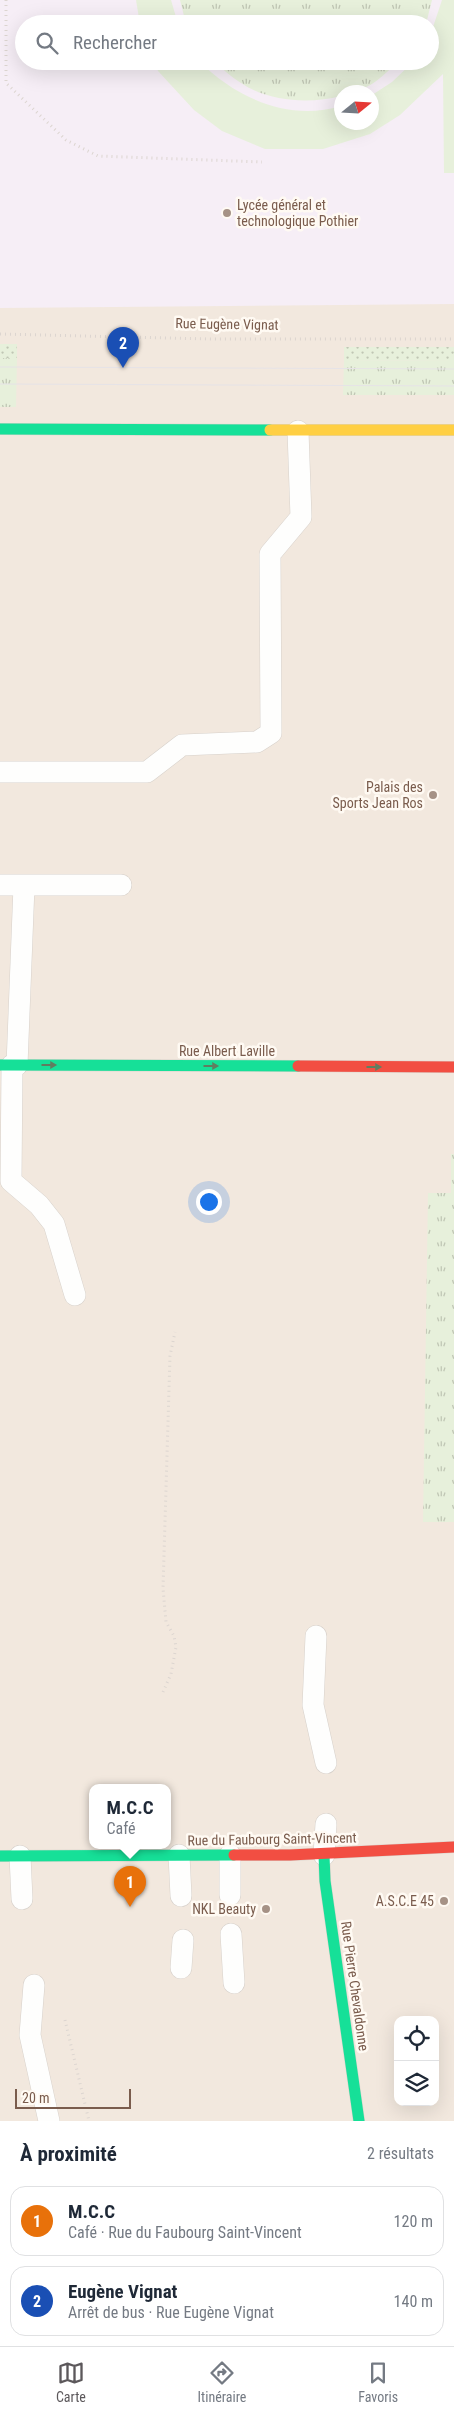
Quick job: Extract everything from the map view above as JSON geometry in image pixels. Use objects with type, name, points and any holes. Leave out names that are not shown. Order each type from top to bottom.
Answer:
[{"type":"street","points":[[0,429],[454,430]]},
{"type":"street","name":"Rue Albert Laville","points":[[10,1065],[454,1067]]},
{"type":"street","name":"Rue du Faubourg Saint-Vincent","points":[[10,1856],[324,1855],[454,1847]]},
{"type":"street","name":"Rue Pierre Chevaldonne","points":[[324,1855],[325,1880],[359,2121]]},
{"type":"lane","points":[[0,772],[148,772],[182,745],[257,742],[271,733],[270,554],[301,517],[298,431]]},
{"type":"lane","points":[[0,885],[121,884]]},
{"type":"lane","points":[[24,886],[10,1065],[10,1181],[39,1205],[54,1224],[75,1295]]},
{"type":"lane","points":[[316,1636],[313,1705],[326,1763]]},
{"type":"lane","points":[[324,1855],[326,1824]]},
{"type":"lane","points":[[179,1855],[181,1896]]},
{"type":"lane","points":[[230,1855],[230,1895]]},
{"type":"lane","points":[[10,1856],[22,1899]]},
{"type":"lane","points":[[231,1934],[234,1983]]},
{"type":"lane","points":[[181,1968],[183,1940]]},
{"type":"lane","points":[[34,1985],[30,2035],[49,2121]]},
{"type":"path","points":[[6,0],[6,84],[66,140],[98,156],[262,162]]},
{"type":"path","name":"Rue Eugène Vignat","points":[[0,334],[220,339],[454,339]]},
{"type":"path","points":[[163,1692],[172,1674],[176,1647],[174,1636],[166,1622],[163,1597],[170,1356],[175,1332]]},
{"type":"path","points":[[64,2018],[89,2121]]},
{"type":"shaded area","points":[[0,0],[454,0],[454,2121],[0,2121]]},
{"type":"shaded area","name":"Lycée général et technologique Pothier","points":[[0,0],[454,0],[454,304],[0,308]]},
{"type":"green space","points":[[136,0],[171,0],[175,15],[138,15]]},
{"type":"green space","points":[[180,0],[432,0],[428,15],[184,15]]},
{"type":"green space","points":[[442,0],[454,0],[454,173],[444,173],[443,74],[400,115],[379,128],[379,90],[392,82],[405,70],[439,70],[439,15],[437,15]]},
{"type":"green space","points":[[158,70],[209,70],[229,86],[246,96],[264,103],[283,109],[321,110],[334,107],[334,130],[376,130],[370,134],[323,149],[265,149],[222,131],[194,110]]},
{"type":"green space","points":[[224,70],[389,70],[370,85],[334,85],[334,98],[329,99],[290,100],[277,98],[241,83]]},
{"type":"green space","points":[[0,344],[17,344],[17,358],[0,358]]},
{"type":"green space","points":[[344,347],[454,347],[454,361],[344,360]]},
{"type":"green space","points":[[0,358],[17,358],[16,407],[0,407]]},
{"type":"green space","points":[[344,360],[454,361],[454,395],[343,395]]},
{"type":"green space","points":[[451,1154],[454,1154],[454,1522],[423,1522],[428,1193],[451,1193]]},
{"type":"tram line","points":[[0,367],[454,369]]},
{"type":"tram line","points":[[0,384],[454,386]]},
{"type":"traffic: fast","points":[[0,429],[270,430]]},
{"type":"traffic: fast","points":[[0,1065],[298,1066]]},
{"type":"traffic: fast","points":[[0,1856],[234,1855]]},
{"type":"traffic: fast","points":[[324,1855],[325,1881],[359,2121]]},
{"type":"traffic: slow","points":[[270,430],[454,430]]},
{"type":"traffic: jam","points":[[298,1066],[454,1067]]},
{"type":"traffic: jam","points":[[234,1855],[290,1855],[454,1847]]},
{"type":"place","name":"Lycée général et technologique Pothier","points":[[227,213]]},
{"type":"place","name":"Eugène Vignat","points":[[123,368]]},
{"type":"place","name":"Palais des Sports Jean Ros","points":[[433,795]]},
{"type":"place","name":"A.S.C.E 45","points":[[444,1901]]},
{"type":"place","name":"M.C.C","points":[[130,1907]]},
{"type":"place","name":"NKL Beauty","points":[[266,1909]]}]
